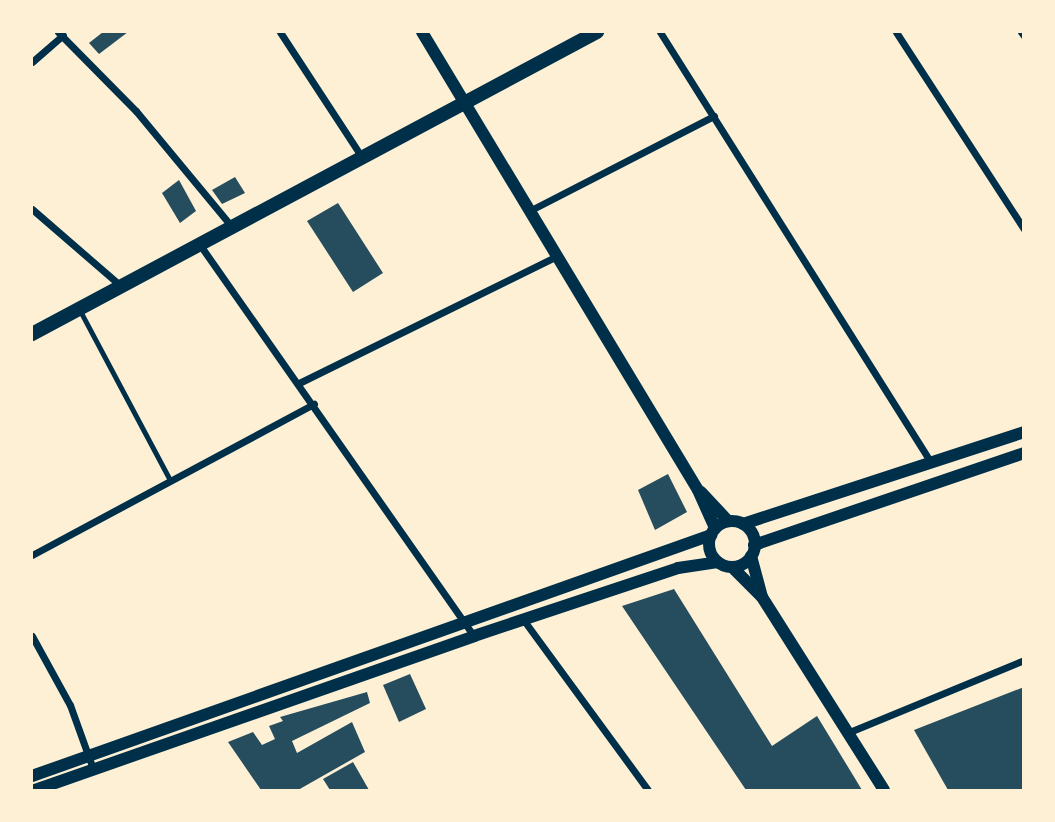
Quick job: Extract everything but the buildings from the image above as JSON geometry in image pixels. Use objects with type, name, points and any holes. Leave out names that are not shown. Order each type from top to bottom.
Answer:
[{"type":"main road","points":[[32,334],[464,100],[597,32]]},
{"type":"street","points":[[280,32],[361,156]]},
{"type":"street","points":[[422,32],[555,257],[698,489],[728,521],[743,524],[1024,432]]},
{"type":"street","points":[[660,32],[930,461]]},
{"type":"street","points":[[896,32],[1024,229]]},
{"type":"street","points":[[32,62],[60,33],[136,111],[232,228]]},
{"type":"street","points":[[529,211],[714,116]]},
{"type":"street","points":[[32,209],[122,287]]},
{"type":"street","points":[[200,245],[314,404],[474,636]]},
{"type":"street","points":[[299,383],[555,257]]},
{"type":"street","points":[[32,555],[314,404]]},
{"type":"street","points":[[732,567],[753,551],[1022,457]]},
{"type":"street","points":[[698,489],[713,531],[710,550],[718,562]]},
{"type":"street","points":[[32,776],[88,753],[466,621],[713,531],[728,521]]},
{"type":"street","points":[[743,524],[753,551],[762,597]]},
{"type":"street","points":[[36,790],[474,636],[524,622],[678,568],[718,562],[732,567],[762,597],[884,790]]},
{"type":"street","points":[[524,622],[648,790]]},
{"type":"street","points":[[32,636],[56,675],[93,769]]},
{"type":"street","points":[[847,733],[1024,660]]},
{"type":"lane","points":[[80,309],[170,479]]}]
